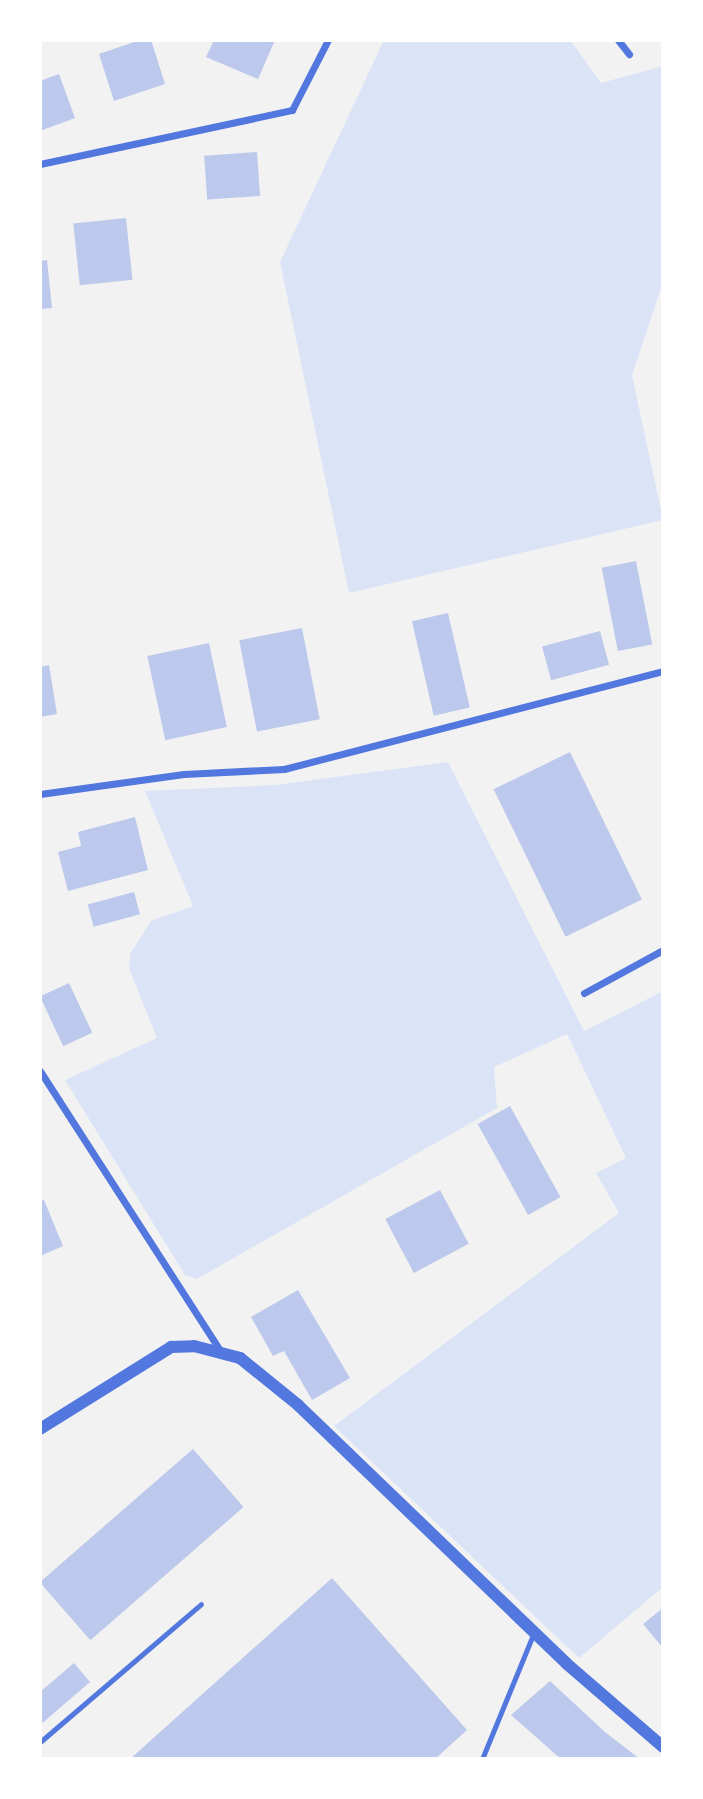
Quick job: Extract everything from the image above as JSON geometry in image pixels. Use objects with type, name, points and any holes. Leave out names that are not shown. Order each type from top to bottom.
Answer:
[{"type":"street","points":[[40,164],[292,110],[328,40]]},
{"type":"street","points":[[618,40],[629,54]]},
{"type":"street","points":[[40,794],[184,774],[284,769],[663,671]]},
{"type":"street","points":[[584,993],[663,950]]},
{"type":"street","points":[[40,1071],[219,1350]]},
{"type":"street","points":[[40,1429],[171,1347],[219,1350],[262,1373],[534,1632],[663,1747]]},
{"type":"lane","points":[[40,1742],[201,1604]]},
{"type":"lane","points":[[482,1759],[534,1632]]},
{"type":"shaded area","points":[[384,40],[570,40],[601,83],[663,66],[663,282],[632,375],[663,520],[349,593],[280,262]]},
{"type":"shaded area","points":[[448,762],[584,1031],[663,991],[663,1587],[579,1658],[334,1426],[619,1213],[596,1173],[626,1158],[567,1034],[494,1067],[497,1108],[197,1279],[185,1275],[65,1080],[157,1038],[129,968],[130,954],[151,921],[193,906],[145,791],[275,785]]},
{"type":"building","points":[[140,40],[151,40],[165,84],[114,101],[99,54]]},
{"type":"building","points":[[214,40],[275,40],[258,79],[206,57]]},
{"type":"building","points":[[59,74],[75,118],[40,131],[40,81]]},
{"type":"building","points":[[257,152],[260,196],[207,200],[204,156]]},
{"type":"building","points":[[126,218],[132,280],[80,285],[73,224]]},
{"type":"building","points":[[47,260],[52,308],[40,309],[40,261]]},
{"type":"building","points":[[636,561],[652,644],[618,651],[602,568]]},
{"type":"building","points":[[448,613],[470,708],[434,716],[412,621]]},
{"type":"building","points":[[302,628],[320,719],[257,732],[239,640]]},
{"type":"building","points":[[600,631],[609,665],[551,680],[542,647]]},
{"type":"building","points":[[209,643],[227,727],[165,740],[147,656]]},
{"type":"building","points":[[49,665],[57,714],[40,717],[40,667]]},
{"type":"building","points":[[570,752],[642,899],[565,937],[494,789]]},
{"type":"building","points":[[135,817],[148,870],[68,891],[58,852],[81,846],[78,832]]},
{"type":"building","points":[[134,892],[140,914],[94,927],[88,904]]},
{"type":"building","points":[[69,983],[92,1033],[63,1046],[40,997]]},
{"type":"building","points":[[510,1106],[560,1197],[528,1215],[478,1124]]},
{"type":"building","points":[[440,1190],[469,1244],[414,1273],[385,1219]]},
{"type":"building","points":[[44,1200],[63,1246],[40,1256],[40,1201]]},
{"type":"building","points":[[298,1290],[350,1378],[312,1400],[284,1351],[273,1356],[251,1317]]},
{"type":"building","points":[[193,1449],[244,1507],[90,1640],[40,1582]]},
{"type":"building","points":[[332,1578],[467,1730],[435,1759],[130,1759]]},
{"type":"building","points":[[663,1608],[663,1648],[643,1624]]},
{"type":"building","points":[[74,1663],[90,1682],[40,1725],[40,1692]]},
{"type":"building","points":[[550,1681],[605,1732],[640,1759],[561,1759],[511,1715]]}]
